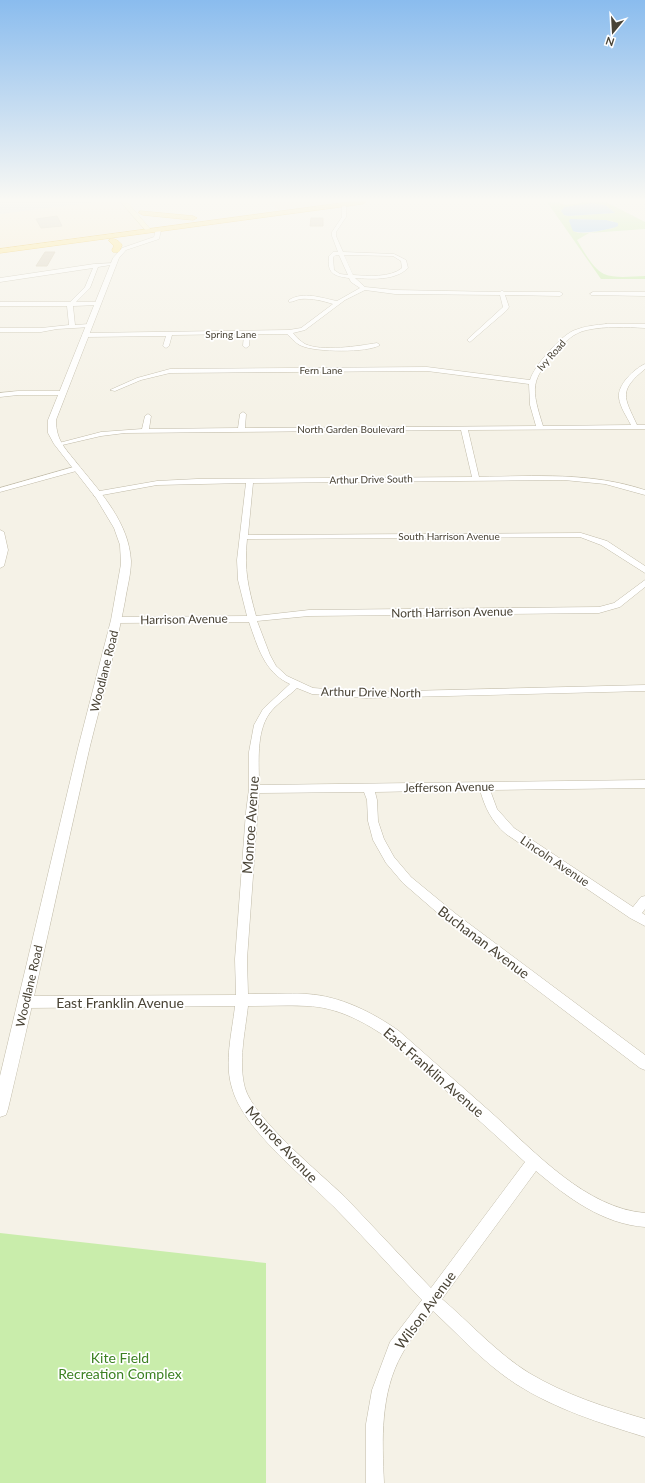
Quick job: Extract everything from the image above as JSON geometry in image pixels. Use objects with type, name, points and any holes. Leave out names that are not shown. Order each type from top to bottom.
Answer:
[{"type":"street","points":[[0,280],[59,271]]},
{"type":"street","points":[[70,305],[88,288],[95,271]]},
{"type":"street","name":"Woodlane Road","points":[[0,1109],[116,620],[126,564],[125,546],[115,520],[58,444],[51,426],[62,392],[110,271]]},
{"type":"street","points":[[331,271],[338,275],[351,276],[383,276],[397,274],[402,271]]},
{"type":"street","points":[[349,271],[356,283],[364,288],[395,292],[502,292],[560,294]]},
{"type":"street","name":"Spring Lane","points":[[0,330],[41,330],[57,326],[72,326],[87,330],[169,334],[247,334],[289,332],[303,329],[337,303],[364,288]]},
{"type":"street","points":[[470,340],[506,307],[502,292]]},
{"type":"street","points":[[593,294],[645,294]]},
{"type":"street","points":[[291,301],[297,298],[306,298],[337,303]]},
{"type":"street","points":[[0,304],[98,304]]},
{"type":"street","points":[[70,305],[72,326]]},
{"type":"street","name":"Ivy Road","points":[[540,428],[532,399],[531,382],[534,374],[543,362],[566,338],[572,333],[592,328],[645,326]]},
{"type":"street","points":[[289,332],[303,345],[312,348],[364,348],[377,345]]},
{"type":"street","points":[[166,346],[169,334]]},
{"type":"street","points":[[246,346],[247,334]]},
{"type":"street","points":[[635,427],[622,399],[622,394],[628,380],[645,366]]},
{"type":"street","name":"Fern Lane","points":[[113,390],[140,379],[170,371],[427,369],[531,382]]},
{"type":"street","points":[[0,396],[18,393],[62,392]]},
{"type":"street","points":[[241,430],[243,414]]},
{"type":"street","points":[[145,431],[148,416]]},
{"type":"street","name":"North Garden Boulevard","points":[[58,444],[101,434],[145,431],[645,427]]},
{"type":"street","points":[[464,428],[476,478]]},
{"type":"street","points":[[0,490],[77,468]]},
{"type":"street","name":"Arthur Drive South","points":[[97,494],[157,484],[250,480],[476,478],[585,478],[624,486],[645,493]]},
{"type":"street","name":"Arthur Drive North","points":[[250,480],[241,573],[252,619],[268,661],[284,678],[312,691],[367,695],[645,688]]},
{"type":"street","points":[[0,532],[4,545],[0,566]]},
{"type":"street","name":"South Harrison Avenue","points":[[245,537],[581,535],[604,542],[645,570]]},
{"type":"street","name":"North Harrison Avenue","points":[[252,619],[309,614],[600,610],[609,609],[624,602],[645,583]]},
{"type":"street","name":"Harrison Avenue","points":[[116,620],[252,619]]},
{"type":"street","name":"Monroe Avenue","points":[[296,684],[266,711],[259,725],[254,752],[254,789],[251,812],[241,959],[242,1002],[235,1059],[238,1087],[244,1103],[267,1132],[340,1204],[432,1300],[490,1353],[522,1378],[562,1400],[645,1428]]},
{"type":"street","name":"Jefferson Avenue","points":[[254,789],[369,789],[645,784]]},
{"type":"street","name":"Lincoln Avenue","points":[[484,787],[489,806],[497,820],[510,832],[645,921]]},
{"type":"street","name":"Buchanan Avenue","points":[[369,789],[372,800],[373,821],[384,850],[407,880],[452,918],[645,1063]]},
{"type":"street","points":[[634,914],[645,901]]},
{"type":"street","name":"East Franklin Avenue","points":[[26,1002],[242,1002],[308,1000],[326,1003],[361,1015],[394,1035],[535,1161],[571,1191],[603,1209],[645,1220]]},
{"type":"street","name":"Wilson Avenue","points":[[375,1483],[375,1415],[384,1375],[396,1348],[535,1161]]},
{"type":"green space","points":[[596,271],[599,271],[609,276],[619,277],[645,276],[645,279],[601,279]]},
{"type":"green space","name":"Kite Field Recreation Complex","points":[[0,1233],[266,1263],[266,1483],[0,1483]]}]
